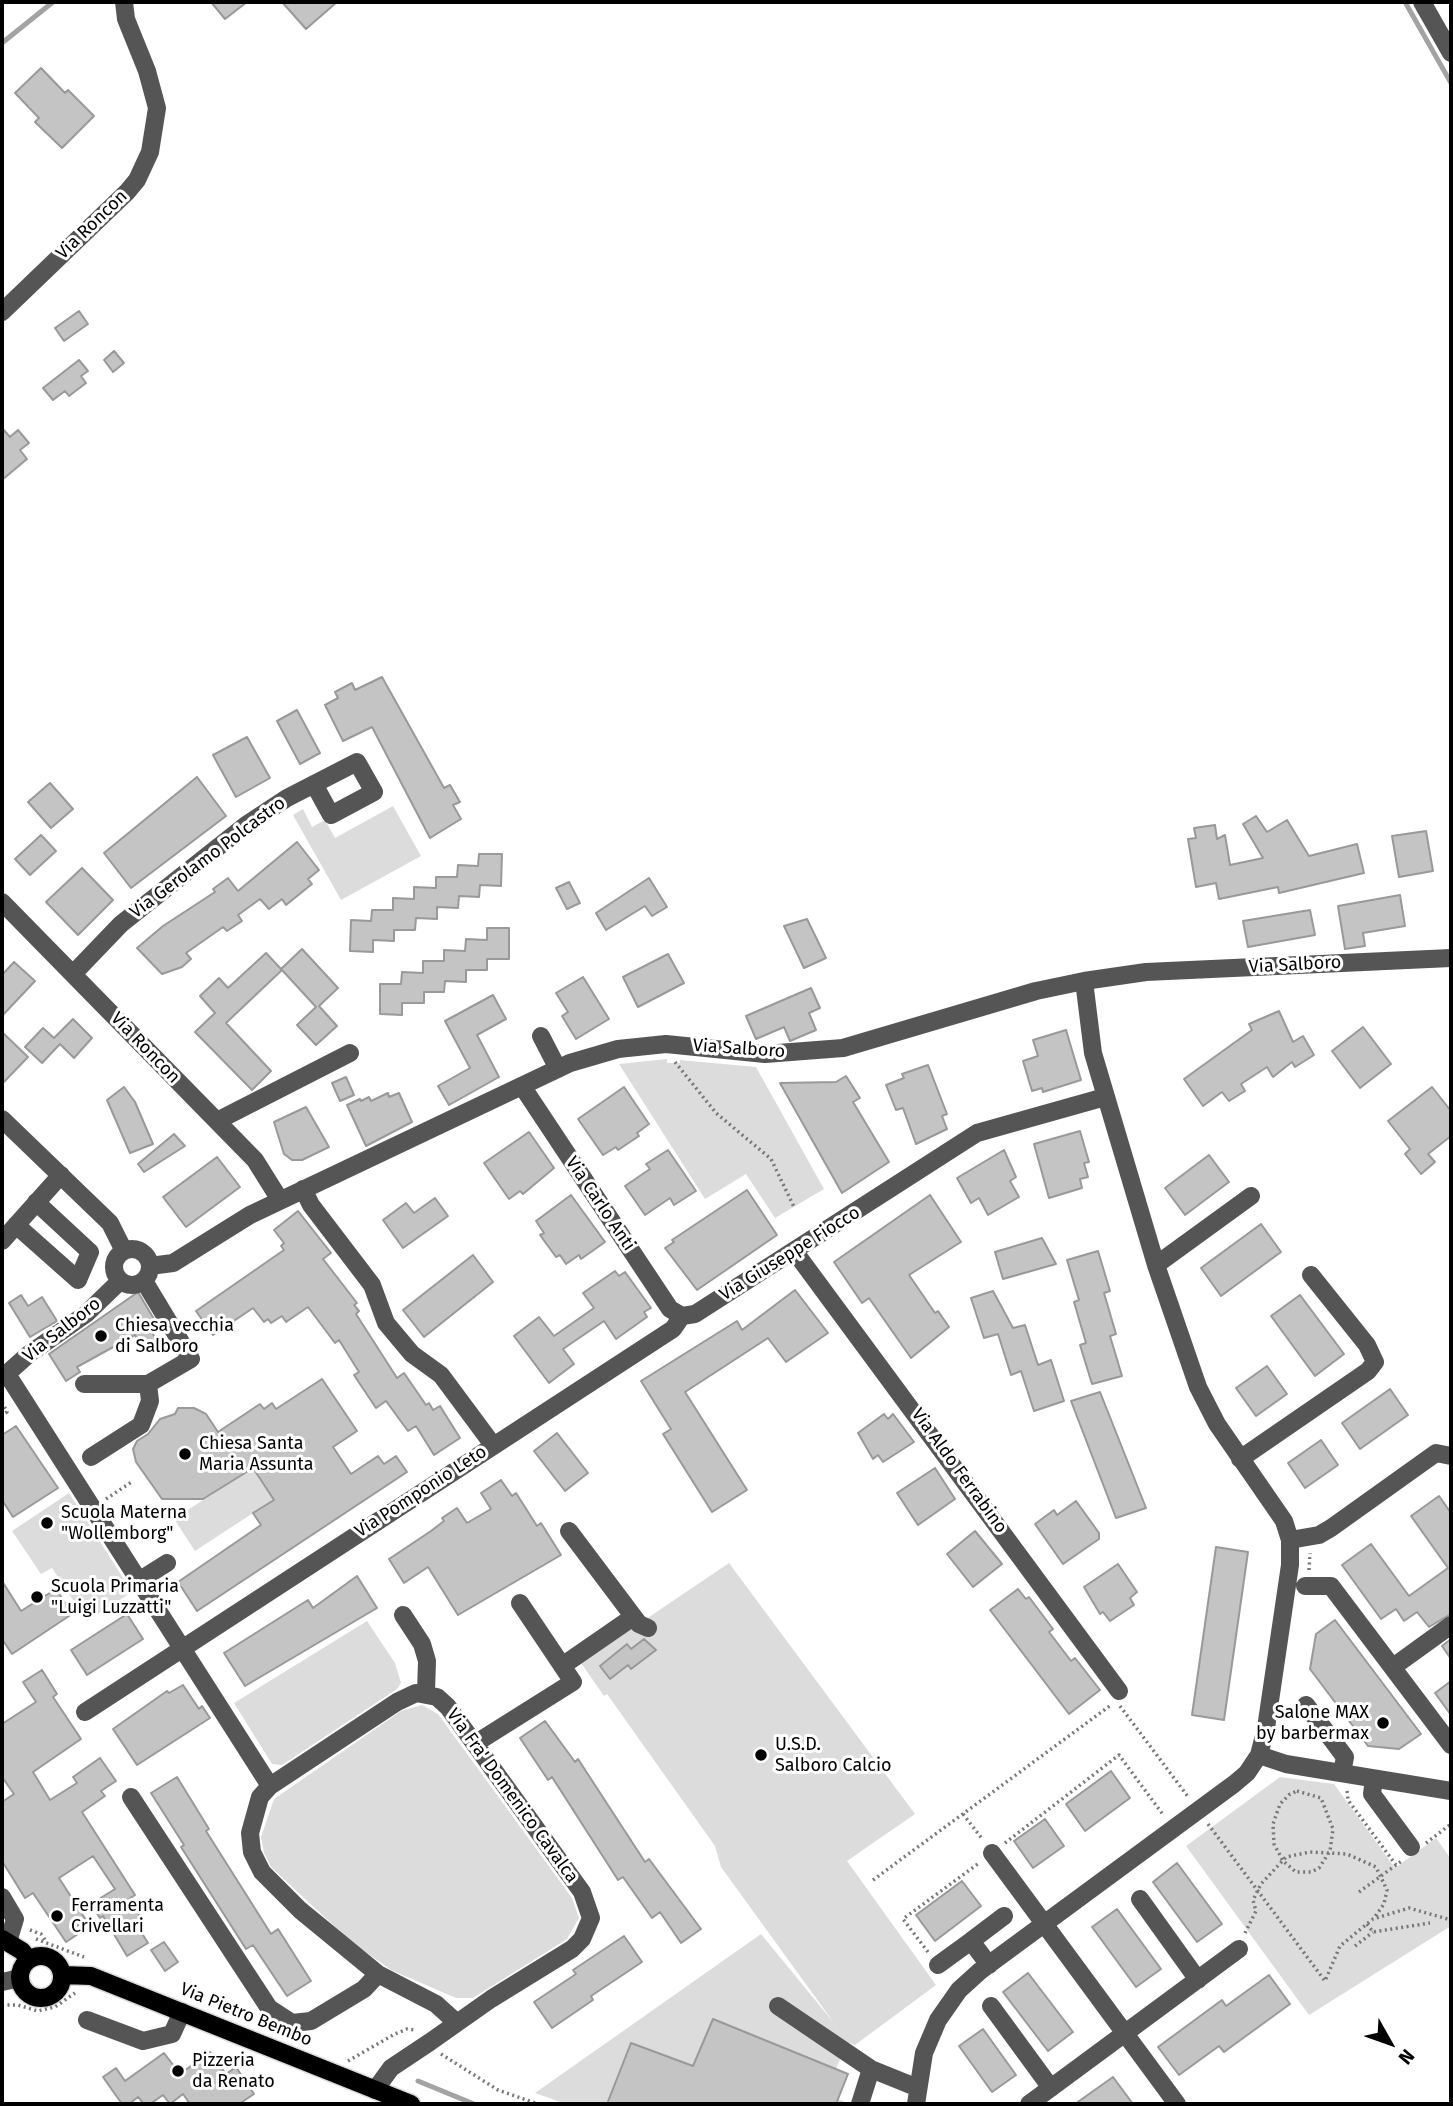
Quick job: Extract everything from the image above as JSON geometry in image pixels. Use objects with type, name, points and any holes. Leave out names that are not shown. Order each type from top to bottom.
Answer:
[{"type":"main road","points":[[5,1940],[29,1960]]},
{"type":"main road","points":[[47,1956],[58,1963],[62,1975],[55,1993],[43,1998],[30,1995],[20,1978],[29,1960],[47,1956]]},
{"type":"main road","name":"Via Pietro Bembo","points":[[62,1975],[91,1976],[383,2096],[411,2104]]},
{"type":"street","name":"Via Roncon","points":[[2,312],[127,192],[147,159],[156,132],[158,108],[126,19],[124,2]]},
{"type":"street","points":[[1422,2],[1451,53]]},
{"type":"street","name":"Via Gerolamo Polcastro","points":[[73,974],[121,924],[236,833],[287,798],[314,784],[357,762],[374,792],[331,815],[314,784]]},
{"type":"street","name":"Via Roncon","points":[[2,902],[264,1171],[280,1200]]},
{"type":"street","name":"Via Salboro","points":[[4,1376],[29,1354],[86,1314],[120,1281],[129,1285],[149,1281],[250,1214],[558,1069],[618,1049],[666,1044],[765,1054],[843,1048],[1036,991],[1084,981],[1146,972],[1451,958]]},
{"type":"street","points":[[1084,981],[1093,1053],[1105,1097],[1156,1265],[1198,1387],[1240,1459],[1298,1539]]},
{"type":"street","points":[[541,1036],[558,1069]]},
{"type":"street","points":[[216,1121],[350,1053]]},
{"type":"street","name":"Via Carlo Anti","points":[[522,1086],[670,1309],[682,1316]]},
{"type":"street","name":"Via Giuseppe Fiocco","points":[[494,1445],[673,1329],[682,1316],[695,1314],[795,1252],[977,1133],[1105,1097]]},
{"type":"street","points":[[2,1119],[110,1223],[124,1251]]},
{"type":"street","points":[[2,1241],[61,1175]]},
{"type":"street","name":"Via Pomponio Leto","points":[[86,1712],[494,1445],[441,1375],[412,1354],[386,1323],[372,1285],[311,1205],[303,1189]]},
{"type":"street","points":[[1156,1265],[1251,1196]]},
{"type":"street","points":[[16,1225],[78,1280],[90,1252],[36,1202]]},
{"type":"street","points":[[84,1384],[148,1384],[191,1359],[149,1281],[141,1252],[124,1251]]},
{"type":"street","points":[[120,1281],[114,1265],[124,1251]]},
{"type":"street","name":"Via Aldo Ferrabino","points":[[795,1252],[1117,1697]]},
{"type":"street","points":[[149,1281],[173,1263]]},
{"type":"street","points":[[1240,1459],[1368,1371],[1375,1362],[1367,1345],[1311,1275]]},
{"type":"street","points":[[4,1376],[140,1580],[270,1786]]},
{"type":"street","points":[[91,1457],[141,1424],[150,1401],[148,1384]]},
{"type":"street","points":[[1298,1539],[1331,1528],[1436,1453],[1451,1456]]},
{"type":"street","points":[[569,1531],[633,1617],[648,1628]]},
{"type":"street","points":[[778,2006],[871,2069],[917,2096],[924,2053],[938,2020],[959,1990],[1174,1829],[1203,1816],[1247,1773],[1259,1755],[1266,1728],[1288,1578],[1298,1539]]},
{"type":"street","points":[[140,1580],[167,1563]]},
{"type":"street","points":[[1304,1586],[1331,1586],[1451,1745]]},
{"type":"street","points":[[476,1744],[573,1682],[520,1603]]},
{"type":"street","points":[[403,1615],[422,1644],[427,1661],[426,1692],[406,1696],[270,1786],[260,1797],[250,1833],[252,1852],[262,1872],[330,1937],[378,1974],[436,2004],[457,2023]]},
{"type":"street","points":[[562,1665],[633,1617]]},
{"type":"street","points":[[1393,1667],[1451,1625]]},
{"type":"street","name":"Via Fra' Domenico Cavalca","points":[[383,2096],[391,2068],[572,1949],[582,1939],[591,1918],[582,1892],[476,1744],[448,1707],[426,1692]]},
{"type":"street","points":[[1306,1706],[1345,1757],[1345,1779]]},
{"type":"street","points":[[1259,1755],[1286,1765],[1345,1779],[1374,1779],[1451,1791]]},
{"type":"street","points":[[1374,1779],[1372,1794],[1413,1850]]},
{"type":"street","points":[[131,1797],[269,2008],[292,2023],[311,2021],[364,1989],[378,1974]]},
{"type":"street","points":[[992,1853],[1177,2104]]},
{"type":"street","points":[[2,1897],[15,1919],[5,1940]]},
{"type":"street","points":[[1140,1899],[1198,1980]]},
{"type":"street","points":[[937,1965],[1004,1916]]},
{"type":"street","points":[[971,1941],[989,1965]]},
{"type":"street","points":[[1029,2104],[1239,1949]]},
{"type":"street","points":[[2,1982],[20,1978]]},
{"type":"street","points":[[991,2006],[1051,2088]]},
{"type":"street","points":[[87,2020],[143,2040],[172,2034],[182,2012]]},
{"type":"street","points":[[860,2104],[871,2069]]},
{"type":"path","points":[[674,1064],[716,1113],[771,1159],[794,1209]]},
{"type":"path","points":[[2,1402],[7,1412],[2,1415]]},
{"type":"path","points":[[100,1502],[133,1481]]},
{"type":"path","points":[[1298,1539],[1311,1558],[1304,1586]]},
{"type":"path","points":[[873,1880],[1117,1697],[1256,1889],[1325,1980],[1340,1946],[1373,1919],[1384,1904],[1387,1890],[1382,1875],[1363,1860],[1330,1851],[1310,1852],[1283,1861],[1256,1889],[1255,1911],[1239,1949]]},
{"type":"path","points":[[937,1965],[903,1919],[1119,1755],[1174,1829]]},
{"type":"path","points":[[1345,1779],[1348,1800],[1396,1865]]},
{"type":"path","points":[[1297,1791],[1321,1798],[1333,1829],[1330,1851],[1319,1868],[1311,1872],[1296,1872],[1283,1861],[1274,1844],[1273,1824],[1280,1804],[1297,1791]]},
{"type":"path","points":[[963,1814],[992,1853]]},
{"type":"path","points":[[1359,1892],[1451,1824]]},
{"type":"path","points":[[1373,1919],[1409,1908],[1451,1920]]},
{"type":"path","points":[[1355,1946],[1373,1932],[1430,1923]]},
{"type":"path","points":[[1367,1924],[1373,1932]]},
{"type":"path","points":[[38,1939],[48,1942]]},
{"type":"path","points":[[2,2005],[18,2005],[38,2011],[55,2007],[78,1991]]},
{"type":"path","points":[[435,2049],[498,2090],[538,2104]]},
{"type":"shaded area","points":[[393,806],[421,856],[341,900],[293,815],[303,809],[312,827],[325,820],[335,838]]},
{"type":"shaded area","points":[[667,1059],[667,1063],[680,1063],[680,1060],[756,1067],[824,1189],[775,1218],[746,1174],[705,1199],[619,1064]]},
{"type":"shaded area","points":[[252,1468],[273,1500],[195,1551],[174,1519]]},
{"type":"shaded area","name":"Scuola Materna \"Wollemborg\"","points":[[69,1493],[132,1592],[87,1621],[52,1568],[41,1574],[12,1531]]},
{"type":"shaded area","name":"U.S.D. Salboro Calcio","points":[[729,1563],[915,1814],[847,1861],[936,1985],[855,2045],[847,2042],[836,2069],[838,2099],[850,2104],[566,2104],[535,2093],[761,1934],[834,2023],[721,1867],[715,1846],[607,1694],[604,1696],[581,1663]]},
{"type":"shaded area","points":[[367,1621],[395,1663],[401,1683],[397,1689],[282,1765],[272,1764],[234,1703]]},
{"type":"shaded area","points":[[422,1705],[438,1714],[572,1898],[579,1918],[567,1939],[473,1998],[456,1998],[391,1970],[349,1940],[271,1867],[264,1853],[261,1837],[274,1799],[401,1711]]},
{"type":"shaded area","points":[[1280,1777],[1334,1784],[1395,1868],[1436,1838],[1451,1859],[1451,1926],[1309,2015],[1186,1846]]},
{"type":"building","points":[[211,2],[247,2],[225,19]]},
{"type":"building","points":[[282,2],[337,2],[306,29]]},
{"type":"building","points":[[41,68],[65,93],[68,90],[94,116],[62,148],[35,122],[39,118],[15,93]]},
{"type":"building","points":[[79,311],[88,324],[64,341],[55,328]]},
{"type":"building","points":[[114,351],[124,363],[113,372],[104,360]]},
{"type":"building","points":[[79,360],[88,371],[81,376],[86,383],[69,396],[65,391],[53,400],[43,388]]},
{"type":"building","points":[[2,428],[10,437],[18,430],[29,443],[20,450],[27,459],[2,480]]},
{"type":"building","points":[[382,677],[444,788],[450,785],[460,802],[453,805],[461,819],[430,838],[372,727],[343,741],[325,705],[338,698],[335,692],[352,683],[355,690]]},
{"type":"building","points":[[297,710],[320,753],[300,764],[277,721]]},
{"type":"building","points":[[247,737],[270,778],[236,797],[213,755]]},
{"type":"building","points":[[197,777],[226,816],[131,888],[104,853]]},
{"type":"building","points":[[50,783],[73,809],[51,828],[28,802]]},
{"type":"building","points":[[1256,816],[1267,832],[1287,820],[1309,856],[1357,844],[1364,873],[1279,893],[1278,887],[1219,899],[1216,883],[1196,887],[1188,839],[1196,838],[1194,828],[1215,825],[1217,839],[1225,835],[1230,865],[1263,858],[1243,824]]},
{"type":"building","points":[[1426,831],[1433,871],[1399,877],[1392,836]]},
{"type":"building","points":[[41,835],[56,851],[30,875],[15,859]]},
{"type":"building","points":[[297,842],[319,870],[308,879],[312,884],[286,905],[282,899],[269,909],[260,899],[238,915],[242,921],[227,931],[223,927],[186,953],[191,959],[182,967],[162,974],[137,948],[163,926],[215,892],[213,889],[228,878],[238,891]]},
{"type":"building","points":[[479,854],[502,854],[501,886],[480,885],[479,897],[459,896],[458,908],[437,907],[437,919],[416,918],[415,930],[394,930],[394,941],[373,940],[373,952],[350,951],[351,920],[371,921],[372,910],[393,910],[393,898],[414,899],[414,887],[436,888],[436,877],[457,877],[458,865],[478,866]]},
{"type":"building","points":[[82,868],[113,900],[78,935],[46,902]]},
{"type":"building","points":[[649,878],[667,907],[652,916],[645,906],[606,930],[596,913]]},
{"type":"building","points":[[569,882],[580,903],[567,909],[556,888]]},
{"type":"building","points":[[1400,895],[1405,926],[1363,933],[1365,946],[1345,949],[1338,906]]},
{"type":"building","points":[[1310,910],[1315,935],[1248,947],[1243,921]]},
{"type":"building","points":[[807,919],[826,958],[804,968],[784,926]]},
{"type":"building","points":[[487,928],[509,928],[509,959],[487,959],[487,970],[466,970],[466,982],[445,981],[444,992],[424,992],[424,1003],[402,1003],[402,1015],[380,1014],[380,984],[401,984],[402,972],[423,973],[423,961],[444,961],[444,950],[465,951],[466,939],[487,940]]},
{"type":"building","points":[[302,949],[338,988],[319,1006],[337,1026],[316,1045],[297,1025],[316,1007],[282,970],[226,1023],[271,1071],[252,1090],[195,1032],[215,1013],[200,996],[219,978],[228,988],[266,953],[281,969]]},
{"type":"building","points":[[668,954],[684,983],[638,1007],[623,977]]},
{"type":"building","points":[[14,962],[35,981],[2,1016],[2,975]]},
{"type":"building","points":[[583,977],[609,1019],[576,1039],[562,1016],[568,1012],[556,993]]},
{"type":"building","points":[[811,988],[820,1008],[809,1013],[816,1030],[790,1041],[784,1027],[756,1039],[746,1016]]},
{"type":"building","points":[[493,995],[506,1019],[477,1035],[499,1077],[449,1105],[438,1086],[470,1068],[445,1021]]},
{"type":"building","points":[[1279,1011],[1293,1042],[1303,1036],[1314,1055],[1295,1067],[1292,1062],[1273,1077],[1267,1067],[1241,1084],[1245,1091],[1229,1101],[1222,1092],[1203,1106],[1184,1079],[1252,1030],[1249,1024]]},
{"type":"building","points":[[73,1019],[92,1038],[74,1058],[60,1044],[42,1063],[25,1047],[43,1028],[54,1038]]},
{"type":"building","points":[[1363,1027],[1391,1064],[1360,1088],[1332,1051]]},
{"type":"building","points":[[1066,1030],[1081,1080],[1043,1092],[1042,1088],[1032,1091],[1023,1061],[1038,1056],[1033,1040]]},
{"type":"building","points":[[2,1032],[28,1057],[2,1084]]},
{"type":"building","points":[[928,1065],[947,1114],[942,1116],[947,1129],[916,1144],[903,1108],[896,1110],[886,1085],[904,1078],[902,1074]]},
{"type":"building","points":[[846,1076],[860,1098],[853,1102],[889,1162],[842,1193],[780,1083],[836,1082]]},
{"type":"building","points":[[346,1077],[354,1095],[340,1101],[332,1083]]},
{"type":"building","points":[[124,1087],[135,1102],[153,1144],[130,1153],[107,1100]]},
{"type":"building","points":[[624,1087],[649,1124],[637,1133],[639,1136],[618,1150],[616,1147],[603,1155],[578,1119]]},
{"type":"building","points":[[1432,1087],[1451,1111],[1451,1136],[1428,1154],[1435,1162],[1421,1174],[1405,1154],[1410,1149],[1388,1121]]},
{"type":"building","points":[[388,1093],[389,1097],[399,1093],[412,1122],[366,1146],[347,1105],[369,1097],[371,1101]]},
{"type":"building","points":[[306,1107],[329,1147],[302,1160],[292,1160],[284,1154],[274,1122]]},
{"type":"building","points":[[1080,1131],[1089,1162],[1084,1163],[1088,1177],[1080,1179],[1082,1188],[1049,1198],[1034,1144]]},
{"type":"building","points":[[529,1132],[554,1168],[523,1194],[520,1191],[509,1199],[484,1163]]},
{"type":"building","points":[[174,1134],[185,1146],[144,1172],[138,1164]]},
{"type":"building","points":[[668,1150],[696,1191],[674,1205],[670,1198],[645,1215],[625,1186],[650,1169],[646,1164]]},
{"type":"building","points":[[1004,1150],[1016,1177],[1010,1181],[1019,1197],[988,1215],[979,1198],[971,1203],[957,1178]]},
{"type":"building","points":[[1209,1155],[1229,1182],[1185,1215],[1165,1188]]},
{"type":"building","points":[[217,1157],[240,1187],[186,1227],[163,1197]]},
{"type":"building","points":[[747,1190],[777,1235],[697,1290],[665,1248],[674,1242],[672,1240]]},
{"type":"building","points":[[571,1195],[605,1242],[581,1259],[579,1255],[566,1264],[560,1255],[556,1257],[540,1235],[544,1233],[536,1221]]},
{"type":"building","points":[[930,1195],[961,1242],[909,1275],[935,1313],[938,1311],[949,1327],[911,1358],[869,1298],[862,1303],[834,1262]]},
{"type":"building","points":[[435,1198],[448,1216],[403,1248],[383,1220],[406,1203],[414,1213]]},
{"type":"building","points":[[298,1211],[331,1253],[323,1259],[357,1303],[354,1305],[359,1311],[356,1314],[397,1378],[404,1373],[426,1405],[429,1403],[433,1410],[440,1406],[460,1438],[434,1455],[416,1426],[408,1431],[386,1401],[376,1408],[354,1375],[359,1372],[339,1340],[335,1343],[308,1307],[286,1322],[282,1316],[271,1323],[268,1319],[264,1322],[253,1308],[213,1335],[196,1311],[284,1250],[281,1246],[284,1243],[274,1230]]},
{"type":"building","points":[[1261,1224],[1281,1252],[1221,1296],[1201,1268]]},
{"type":"building","points":[[1042,1238],[1056,1264],[1003,1279],[995,1252]]},
{"type":"building","points":[[1098,1251],[1110,1291],[1104,1293],[1116,1334],[1110,1336],[1122,1376],[1092,1384],[1080,1345],[1086,1343],[1074,1302],[1079,1300],[1067,1260]]},
{"type":"building","points":[[473,1255],[493,1282],[424,1337],[403,1310]]},
{"type":"building","points":[[615,1271],[619,1276],[625,1272],[651,1308],[644,1312],[647,1317],[616,1339],[604,1321],[563,1349],[574,1364],[549,1383],[514,1336],[539,1317],[554,1336],[594,1308],[583,1293]]},
{"type":"building","points":[[795,1290],[828,1333],[786,1362],[768,1338],[685,1392],[747,1490],[712,1512],[663,1434],[671,1429],[641,1381],[737,1321],[742,1330]]},
{"type":"building","points":[[993,1291],[1013,1328],[1025,1325],[1038,1365],[1051,1360],[1064,1401],[1034,1411],[1021,1371],[1011,1375],[998,1334],[984,1338],[971,1298]]},
{"type":"building","name":"Chiesa vecchia di Salboro","points":[[138,1292],[154,1319],[147,1323],[159,1345],[145,1352],[135,1335],[77,1367],[80,1372],[66,1381],[49,1354]]},
{"type":"building","points":[[21,1295],[28,1306],[42,1297],[57,1321],[30,1337],[9,1303]]},
{"type":"building","points":[[1300,1295],[1344,1354],[1315,1376],[1271,1316]]},
{"type":"building","points":[[1267,1366],[1287,1394],[1256,1416],[1236,1388]]},
{"type":"building","points":[[322,1379],[357,1431],[333,1447],[351,1474],[378,1456],[384,1464],[396,1456],[407,1472],[197,1611],[178,1582],[261,1525],[253,1513],[274,1500],[253,1468],[203,1499],[162,1499],[136,1462],[133,1449],[137,1441],[148,1434],[160,1419],[175,1414],[178,1408],[194,1408],[206,1414],[218,1432],[260,1404],[264,1409],[272,1403],[276,1409]]},
{"type":"building","points":[[1390,1389],[1408,1415],[1360,1449],[1342,1423]]},
{"type":"building","points":[[1100,1392],[1146,1508],[1116,1518],[1071,1401]]},
{"type":"building","points":[[884,1414],[888,1419],[893,1414],[914,1442],[883,1462],[878,1455],[873,1459],[858,1433]]},
{"type":"building","points":[[16,1426],[58,1488],[13,1517],[2,1500],[2,1435]]},
{"type":"building","points":[[557,1433],[588,1473],[565,1491],[534,1451]]},
{"type":"building","points":[[1321,1440],[1338,1465],[1305,1488],[1288,1463]]},
{"type":"building","points":[[935,1468],[955,1499],[918,1525],[897,1493]]},
{"type":"building","points":[[501,1480],[512,1496],[516,1493],[537,1526],[541,1523],[561,1555],[458,1615],[428,1567],[404,1583],[389,1559],[431,1531],[444,1521],[442,1518],[457,1508],[467,1523],[491,1509],[481,1493]]},
{"type":"building","points":[[1439,1496],[1451,1513],[1451,1614],[1429,1627],[1417,1612],[1404,1621],[1396,1609],[1381,1619],[1342,1565],[1371,1544],[1409,1596],[1448,1568],[1411,1516]]},
{"type":"building","points":[[1076,1501],[1099,1533],[1099,1539],[1063,1564],[1035,1524],[1054,1510],[1057,1515]]},
{"type":"building","points":[[975,1531],[1002,1564],[973,1587],[947,1554]]},
{"type":"building","points":[[1216,1547],[1248,1552],[1224,1720],[1192,1715]]},
{"type":"building","points":[[1118,1564],[1137,1592],[1130,1598],[1134,1605],[1110,1621],[1103,1612],[1100,1614],[1084,1587]]},
{"type":"building","points":[[357,1576],[377,1608],[245,1686],[224,1653],[308,1600],[313,1608]]},
{"type":"building","points":[[2,1581],[21,1611],[56,1589],[72,1614],[12,1654],[2,1639]]},
{"type":"building","points":[[1018,1589],[1026,1599],[1029,1597],[1053,1629],[1049,1632],[1071,1661],[1075,1658],[1100,1690],[1069,1714],[990,1610]]},
{"type":"building","points":[[127,1614],[143,1639],[87,1675],[71,1650]]},
{"type":"building","points":[[1335,1620],[1421,1734],[1399,1749],[1368,1746],[1310,1669],[1316,1634]]},
{"type":"building","points":[[644,1639],[656,1650],[631,1669],[628,1665],[610,1679],[600,1666],[627,1644],[631,1649]]},
{"type":"building","points":[[1451,1639],[1451,1659],[1442,1646]]},
{"type":"building","points":[[42,1670],[57,1694],[53,1697],[81,1739],[33,1772],[50,1800],[77,1783],[73,1777],[100,1758],[116,1781],[101,1791],[105,1796],[82,1812],[135,1895],[129,1899],[144,1922],[138,1927],[148,1943],[127,1956],[103,1916],[100,1918],[91,1904],[115,1889],[93,1856],[59,1878],[86,1920],[74,1928],[78,1934],[66,1942],[33,1893],[25,1898],[2,1861],[2,1802],[14,1794],[2,1777],[2,1724],[36,1702],[23,1682]]},
{"type":"building","points":[[1451,1681],[1451,1715],[1435,1693]]},
{"type":"building","points":[[183,1685],[199,1709],[202,1706],[210,1718],[137,1765],[113,1729],[167,1691],[169,1693]]},
{"type":"building","points":[[545,1721],[575,1762],[578,1759],[645,1862],[649,1859],[701,1929],[681,1943],[660,1912],[652,1918],[623,1877],[618,1880],[552,1777],[548,1780],[520,1738]]},
{"type":"building","points":[[1111,1771],[1130,1798],[1085,1831],[1066,1804]]},
{"type":"building","points":[[177,1777],[209,1829],[206,1831],[271,1934],[278,1929],[311,1981],[287,1996],[253,1945],[246,1949],[181,1847],[184,1845],[151,1793]]},
{"type":"building","points":[[1045,1819],[1064,1846],[1033,1868],[1014,1841]]},
{"type":"building","points":[[1177,1863],[1222,1924],[1197,1942],[1153,1882]]},
{"type":"building","points":[[962,1881],[981,1906],[935,1941],[916,1915]]},
{"type":"building","points":[[1117,1909],[1161,1969],[1136,1987],[1092,1927]]},
{"type":"building","points":[[624,1936],[642,1962],[591,1996],[593,2000],[552,2028],[534,2002],[576,1974],[573,1970]]},
{"type":"building","points":[[164,1942],[178,1962],[165,1971],[151,1950]]},
{"type":"building","points":[[1028,1973],[1073,2032],[1048,2051],[1003,1992]]},
{"type":"building","points":[[1269,1975],[1290,2004],[1224,2052],[1219,2046],[1179,2075],[1158,2047],[1222,2000],[1226,2006]]},
{"type":"building","points":[[713,2019],[848,2074],[836,2104],[607,2104],[631,2043],[693,2066]]},
{"type":"building","points":[[983,2029],[1016,2075],[992,2092],[959,2046]]},
{"type":"building","points":[[210,2052],[226,2074],[236,2067],[254,2094],[239,2104],[190,2104],[183,2094],[170,2104],[163,2095],[150,2104],[144,2104],[138,2097],[129,2104],[122,2104],[103,2077],[116,2068],[125,2081],[164,2053],[180,2074]]},
{"type":"building","points":[[1113,2077],[1133,2104],[1075,2104]]},
{"type":"waterway","points":[[2,43],[53,2]]},
{"type":"waterway","points":[[1405,2],[1451,83]]},
{"type":"waterway","points":[[418,2081],[474,2104]]},
{"type":"place","name":"Chiesa vecchia di Salboro","points":[[101,1336]]},
{"type":"place","name":"Chiesa Santa Maria Assunta","points":[[185,1454]]},
{"type":"place","name":"Scuola Materna \"Wollemborg\"","points":[[47,1523]]},
{"type":"place","name":"Scuola Primaria \"Luigi Luzzatti\"","points":[[37,1597]]},
{"type":"place","name":"Salone MAX by barbermax","points":[[1383,1723]]},
{"type":"place","name":"U.S.D. Salboro Calcio","points":[[761,1755]]},
{"type":"place","name":"Ferramenta Crivellari","points":[[57,1916]]},
{"type":"place","name":"Pizzeria da Renato","points":[[178,2071]]}]
